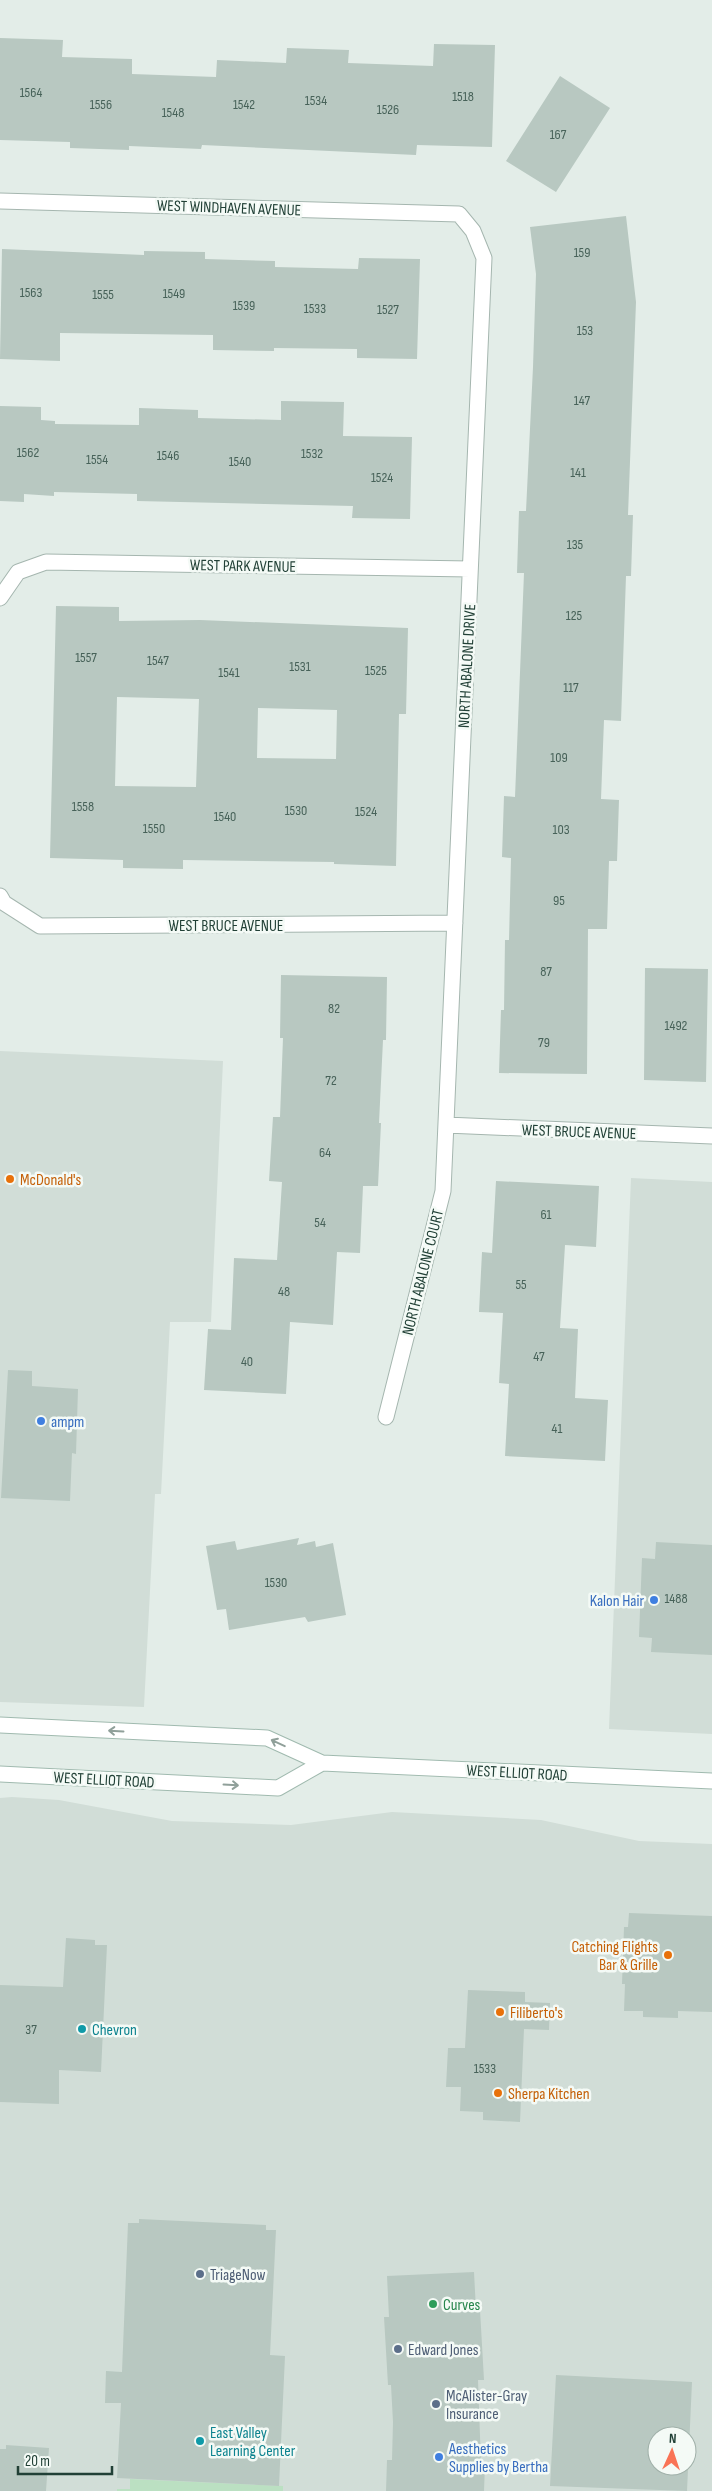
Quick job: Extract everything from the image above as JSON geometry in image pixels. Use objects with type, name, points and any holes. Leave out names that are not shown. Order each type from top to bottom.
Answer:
[{"type":"street","name":"WEST WINDHAVEN AVENUE","points":[[0,201],[459,214]]},
{"type":"street","name":"NORTH ABALONE DRIVE","points":[[446,1125],[484,258],[473,231],[459,214]]},
{"type":"street","name":"WEST PARK AVENUE","points":[[0,598],[18,572],[46,562],[470,569]]},
{"type":"street","name":"WEST BRUCE AVENUE","points":[[2,899],[40,926],[455,924]]},
{"type":"street","name":"WEST BRUCE AVENUE","points":[[446,1125],[712,1136]]},
{"type":"street","name":"NORTH ABALONE COURT","points":[[386,1417],[443,1191],[446,1125]]},
{"type":"street","name":"WEST ELLIOT ROAD","points":[[0,1725],[267,1738],[322,1763],[712,1781]]},
{"type":"street","name":"WEST ELLIOT ROAD","points":[[0,1774],[278,1788],[322,1763]]},
{"type":"shaded area","points":[[0,1051],[223,1061],[211,1322],[170,1322],[161,1494],[155,1494],[144,1707],[0,1702]]},
{"type":"shaded area","points":[[631,1178],[712,1182],[712,1734],[609,1729]]},
{"type":"shaded area","points":[[0,1798],[59,1800],[172,1821],[291,1825],[392,1812],[541,1820],[639,1841],[712,1844],[712,2491],[0,2491]]},
{"type":"green space","points":[[130,2479],[283,2486],[283,2491],[117,2491],[117,2489],[130,2489]]},
{"type":"building","points":[[0,38],[63,40],[62,57],[132,59],[132,74],[216,77],[217,60],[286,63],[287,48],[349,50],[348,63],[433,66],[434,44],[495,45],[492,147],[417,145],[416,155],[202,145],[201,149],[129,146],[129,150],[70,148],[70,142],[0,140]]},
{"type":"building","points":[[560,76],[610,108],[556,192],[506,161]]},
{"type":"building","points":[[626,216],[636,302],[628,515],[633,515],[631,576],[626,576],[621,721],[604,720],[601,799],[619,800],[617,861],[609,861],[607,929],[588,929],[587,1074],[499,1073],[501,1010],[504,1010],[505,940],[509,940],[511,858],[502,857],[504,796],[515,797],[524,573],[517,573],[519,511],[526,511],[533,367],[536,274],[530,227]]},
{"type":"building","points":[[2,249],[144,255],[144,251],[205,252],[205,259],[275,261],[275,267],[358,269],[359,258],[420,259],[417,359],[357,358],[357,349],[274,348],[274,351],[213,350],[213,335],[60,333],[60,361],[0,359]]},
{"type":"building","points":[[281,401],[344,402],[343,436],[412,437],[410,519],[352,518],[353,506],[137,501],[137,494],[54,492],[54,496],[24,494],[24,502],[0,501],[0,406],[41,407],[41,420],[55,421],[55,424],[139,425],[139,408],[198,410],[198,418],[281,420]]},
{"type":"building","points":[[56,606],[119,607],[119,621],[200,620],[408,628],[406,714],[399,714],[396,866],[334,864],[334,862],[183,860],[183,869],[123,868],[123,860],[50,858]],"holes":[[[117,697],[199,699],[196,787],[115,786]],[[258,708],[337,710],[336,759],[257,758]]]},
{"type":"building","points":[[645,968],[708,969],[706,1082],[644,1080]]},
{"type":"building","points":[[281,975],[387,977],[386,1040],[383,1040],[379,1123],[381,1123],[378,1186],[363,1186],[360,1253],[337,1252],[333,1325],[290,1322],[286,1394],[204,1390],[208,1329],[231,1330],[234,1258],[277,1260],[282,1182],[269,1181],[273,1117],[280,1117],[283,1038],[280,1038]]},
{"type":"building","points":[[496,1181],[599,1186],[596,1247],[565,1245],[560,1328],[578,1329],[575,1398],[608,1400],[605,1461],[505,1456],[509,1384],[499,1383],[503,1313],[479,1312],[482,1252],[492,1253]]},
{"type":"building","name":"ampm","points":[[8,1370],[32,1371],[32,1386],[78,1389],[76,1454],[72,1453],[70,1501],[1,1498]]},
{"type":"building","points":[[299,1538],[297,1545],[315,1541],[316,1547],[333,1543],[346,1615],[308,1622],[305,1617],[229,1630],[226,1609],[217,1610],[206,1546],[235,1541],[237,1550]]},
{"type":"building","points":[[656,1542],[712,1545],[712,1655],[651,1652],[652,1638],[639,1637],[642,1558],[655,1559]]},
{"type":"building","name":"Catching Flights Bar & Grille","points":[[629,1913],[712,1916],[712,2012],[678,2011],[678,2018],[643,2017],[643,2011],[624,2011],[625,1984],[622,1984],[624,1927],[628,1927]]},
{"type":"building","points":[[66,1938],[95,1940],[95,1945],[107,1945],[101,2072],[59,2070],[59,2104],[0,2102],[0,1985],[63,1987]]},
{"type":"building","points":[[468,1990],[525,1992],[525,2002],[550,2003],[549,2030],[524,2029],[520,2122],[483,2120],[483,2112],[460,2111],[461,2087],[446,2087],[448,2048],[465,2048]]},
{"type":"building","points":[[139,2219],[266,2225],[266,2230],[276,2230],[270,2355],[285,2356],[279,2486],[117,2478],[121,2403],[105,2403],[106,2371],[122,2372],[128,2223],[139,2223]]},
{"type":"building","points":[[474,2272],[476,2310],[480,2310],[484,2380],[478,2380],[481,2464],[485,2464],[484,2491],[386,2491],[387,2460],[392,2460],[393,2422],[391,2385],[388,2385],[384,2317],[389,2317],[387,2276]]},
{"type":"building","points":[[556,2375],[692,2382],[690,2426],[647,2426],[647,2476],[688,2476],[687,2491],[550,2486]]},
{"type":"building","points":[[6,2445],[49,2448],[46,2491],[0,2491],[0,2449],[6,2449]]},
{"type":"place","name":"McDonald's","points":[[10,1179]]},
{"type":"place","name":"ampm","points":[[41,1421]]},
{"type":"place","name":"Kalon Hair","points":[[654,1600]]},
{"type":"place","name":"Catching Flights Bar & Grille","points":[[668,1955]]},
{"type":"place","name":"Filiberto's","points":[[500,2012]]},
{"type":"place","name":"Chevron","points":[[82,2029]]},
{"type":"place","name":"Sherpa Kitchen","points":[[498,2093]]},
{"type":"place","name":"TriageNow","points":[[200,2274]]},
{"type":"place","name":"Curves","points":[[433,2304]]},
{"type":"place","name":"Edward Jones","points":[[398,2349]]},
{"type":"place","name":"McAlister-Gray Insurance","points":[[436,2404]]},
{"type":"place","name":"East Valley Learning Center","points":[[200,2441]]},
{"type":"place","name":"Aesthetics Supplies by Bertha","points":[[439,2457]]}]
